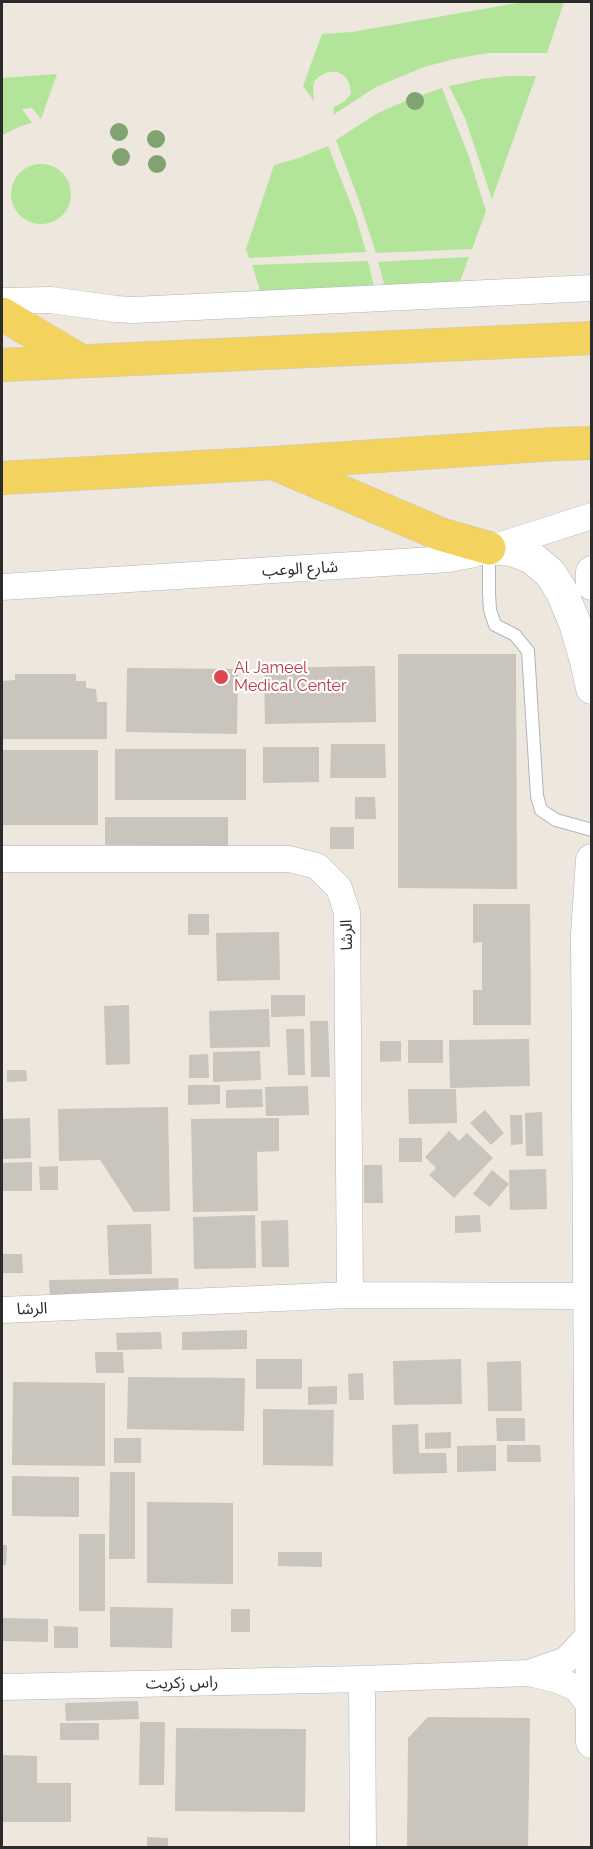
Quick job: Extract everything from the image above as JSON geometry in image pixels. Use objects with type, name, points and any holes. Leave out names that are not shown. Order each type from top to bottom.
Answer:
[{"type":"main road","points":[[2,314],[81,361]]},
{"type":"main road","points":[[2,365],[591,338]]},
{"type":"main road","points":[[2,478],[591,443]]},
{"type":"main road","points":[[273,463],[432,531],[489,548]]},
{"type":"street","points":[[2,301],[66,302],[133,310],[591,288]]},
{"type":"street","name":"شارع الوعب","points":[[2,587],[429,562],[470,555],[591,516]]},
{"type":"street","points":[[489,548],[512,550],[532,558],[550,573],[562,592],[576,626],[591,688]]},
{"type":"street","points":[[591,572],[591,584]]},
{"type":"street","name":"الرشا","points":[[2,859],[289,859],[317,866],[339,888],[347,912],[351,1295]]},
{"type":"street","points":[[591,860],[587,934],[591,1742]]},
{"type":"street","name":"الرشا","points":[[2,1310],[351,1295],[590,1296]]},
{"type":"street","name":"راس زكريت","points":[[529,1673],[566,1660],[590,1634]]},
{"type":"street","name":"راس زكريت","points":[[2,1687],[362,1680],[529,1673],[558,1680],[576,1688],[591,1707]]},
{"type":"street","points":[[362,1680],[363,1848]]},
{"type":"lane","points":[[489,548],[490,610],[495,625],[515,635],[528,651],[537,796],[541,810],[556,820],[591,830]]},
{"type":"green space","points":[[523,2],[564,2],[547,53],[488,53],[424,67],[376,87],[333,115],[334,107],[345,101],[351,94],[345,76],[337,72],[328,72],[315,80],[314,101],[303,86],[322,34],[352,32]]},
{"type":"green space","points":[[57,74],[41,119],[32,108],[22,109],[32,123],[2,135],[2,78]]},
{"type":"green space","points":[[509,76],[536,76],[492,199],[465,118],[449,86]]},
{"type":"green space","points":[[442,88],[469,157],[486,211],[472,249],[376,253],[336,140],[376,114]]},
{"type":"green space","points":[[328,146],[356,217],[366,252],[249,258],[246,249],[274,165]]},
{"type":"green space","points":[[41,164],[62,173],[71,194],[62,215],[41,224],[20,215],[11,194],[20,173]]},
{"type":"green space","points":[[469,257],[459,284],[385,287],[378,262]]},
{"type":"green space","points":[[368,261],[374,287],[261,294],[252,265]]},
{"type":"building","points":[[398,654],[516,654],[517,889],[398,888]]},
{"type":"building","points":[[375,666],[376,722],[265,724],[264,668]]},
{"type":"building","points":[[127,668],[238,669],[237,734],[126,732]]},
{"type":"building","points":[[15,674],[76,674],[76,681],[86,681],[86,688],[96,689],[97,702],[107,702],[107,739],[2,739],[2,681],[15,680]]},
{"type":"building","points":[[331,744],[385,744],[386,778],[330,778]]},
{"type":"building","points":[[263,747],[319,747],[319,782],[263,783]]},
{"type":"building","points":[[115,749],[246,749],[246,800],[115,800]]},
{"type":"building","points":[[2,750],[98,750],[98,825],[2,825]]},
{"type":"building","points":[[355,797],[375,797],[376,819],[355,819]]},
{"type":"building","points":[[105,817],[228,817],[228,846],[105,845]]},
{"type":"building","points":[[330,827],[354,827],[354,849],[330,849]]},
{"type":"building","points":[[473,904],[530,904],[531,1025],[473,1025],[473,990],[482,990],[482,942],[473,943]]},
{"type":"building","points":[[188,914],[209,914],[209,935],[188,935]]},
{"type":"building","points":[[279,932],[280,980],[217,981],[216,933]]},
{"type":"building","points":[[271,995],[305,995],[305,1016],[271,1017]]},
{"type":"building","points":[[129,1005],[130,1064],[106,1065],[104,1006]]},
{"type":"building","points":[[269,1009],[270,1047],[210,1048],[209,1011]]},
{"type":"building","points":[[310,1021],[328,1021],[330,1077],[311,1077]]},
{"type":"building","points":[[286,1029],[304,1029],[305,1075],[288,1075]]},
{"type":"building","points":[[529,1039],[530,1086],[450,1088],[449,1040]]},
{"type":"building","points":[[408,1040],[443,1040],[443,1063],[408,1063]]},
{"type":"building","points":[[380,1041],[401,1041],[401,1061],[380,1062]]},
{"type":"building","points":[[260,1051],[261,1080],[213,1082],[213,1052]]},
{"type":"building","points":[[208,1054],[209,1078],[189,1078],[189,1055]]},
{"type":"building","points":[[7,1070],[26,1070],[27,1081],[7,1082]]},
{"type":"building","points":[[188,1085],[220,1085],[220,1104],[188,1105]]},
{"type":"building","points":[[308,1086],[309,1115],[266,1116],[265,1087]]},
{"type":"building","points":[[262,1089],[263,1107],[226,1108],[226,1090]]},
{"type":"building","points":[[408,1089],[456,1089],[457,1123],[409,1124]]},
{"type":"building","points":[[168,1107],[170,1211],[134,1212],[100,1160],[59,1161],[58,1109]]},
{"type":"building","points":[[485,1110],[504,1133],[491,1145],[470,1123]]},
{"type":"building","points":[[542,1112],[543,1156],[526,1156],[525,1113]]},
{"type":"building","points":[[510,1115],[522,1115],[523,1144],[511,1145]]},
{"type":"building","points":[[30,1118],[31,1158],[2,1159],[2,1119]]},
{"type":"building","points":[[279,1118],[279,1151],[257,1152],[258,1211],[193,1212],[191,1119]]},
{"type":"building","points":[[449,1131],[459,1141],[467,1133],[493,1158],[454,1198],[429,1175],[436,1168],[425,1157]]},
{"type":"building","points":[[399,1138],[422,1138],[422,1162],[399,1162]]},
{"type":"building","points":[[32,1162],[32,1191],[2,1191],[2,1163]]},
{"type":"building","points":[[364,1165],[382,1165],[383,1203],[364,1203]]},
{"type":"building","points":[[58,1166],[58,1190],[40,1190],[39,1167]]},
{"type":"building","points":[[546,1169],[547,1209],[510,1210],[509,1170]]},
{"type":"building","points":[[492,1170],[509,1184],[490,1207],[473,1194]]},
{"type":"building","points":[[255,1215],[256,1268],[194,1269],[193,1217]]},
{"type":"building","points":[[480,1215],[481,1232],[455,1233],[455,1216]]},
{"type":"building","points":[[288,1220],[289,1267],[262,1267],[261,1221]]},
{"type":"building","points":[[151,1224],[152,1274],[109,1275],[107,1225]]},
{"type":"building","points":[[2,1254],[22,1254],[23,1273],[2,1273]]},
{"type":"building","points":[[178,1278],[179,1296],[50,1298],[49,1280]]},
{"type":"building","points":[[247,1330],[247,1349],[182,1350],[182,1332]]},
{"type":"building","points":[[161,1332],[162,1349],[117,1350],[116,1333]]},
{"type":"building","points":[[95,1352],[123,1352],[124,1373],[96,1373]]},
{"type":"building","points":[[256,1359],[302,1359],[302,1389],[256,1389]]},
{"type":"building","points":[[461,1359],[462,1404],[394,1405],[393,1361]]},
{"type":"building","points":[[521,1361],[522,1411],[488,1411],[487,1362]]},
{"type":"building","points":[[363,1373],[364,1400],[349,1400],[348,1374]]},
{"type":"building","points":[[128,1377],[245,1378],[244,1431],[127,1429]]},
{"type":"building","points":[[13,1382],[105,1383],[105,1466],[12,1465]]},
{"type":"building","points":[[337,1386],[337,1404],[308,1405],[308,1387]]},
{"type":"building","points":[[263,1409],[334,1410],[333,1466],[263,1465]]},
{"type":"building","points":[[496,1418],[525,1418],[525,1441],[497,1441]]},
{"type":"building","points":[[418,1424],[419,1453],[446,1453],[447,1473],[393,1474],[392,1425]]},
{"type":"building","points":[[451,1432],[451,1448],[425,1449],[425,1433]]},
{"type":"building","points":[[114,1438],[141,1438],[141,1463],[114,1463]]},
{"type":"building","points":[[496,1445],[496,1471],[457,1472],[457,1446]]},
{"type":"building","points":[[507,1445],[540,1445],[541,1462],[507,1462]]},
{"type":"building","points":[[110,1472],[135,1472],[135,1559],[109,1559]]},
{"type":"building","points":[[12,1476],[79,1477],[79,1517],[12,1516]]},
{"type":"building","points":[[147,1502],[233,1503],[233,1584],[147,1583]]},
{"type":"building","points":[[79,1534],[105,1534],[105,1611],[79,1611]]},
{"type":"building","points":[[2,1545],[7,1545],[6,1565],[2,1565]]},
{"type":"building","points":[[278,1552],[322,1552],[322,1567],[278,1566]]},
{"type":"building","points":[[110,1607],[173,1608],[172,1648],[110,1647]]},
{"type":"building","points":[[231,1609],[250,1609],[250,1632],[231,1632]]},
{"type":"building","points":[[2,1618],[48,1619],[48,1642],[2,1641]]},
{"type":"building","points":[[54,1626],[78,1627],[78,1648],[54,1648]]},
{"type":"building","points":[[138,1701],[139,1719],[66,1721],[65,1703]]},
{"type":"building","points":[[428,1717],[530,1718],[528,1848],[407,1848],[408,1738]]},
{"type":"building","points":[[140,1722],[165,1722],[164,1785],[139,1785]]},
{"type":"building","points":[[60,1723],[99,1723],[99,1740],[60,1740]]},
{"type":"building","points":[[176,1728],[306,1729],[305,1812],[175,1811]]},
{"type":"building","points":[[2,1755],[37,1756],[37,1783],[71,1783],[71,1822],[2,1822]]},
{"type":"building","points":[[147,1837],[168,1838],[168,1848],[147,1848]]},
{"type":"place","name":"Al Jameel Medical Center","points":[[221,677]]}]
